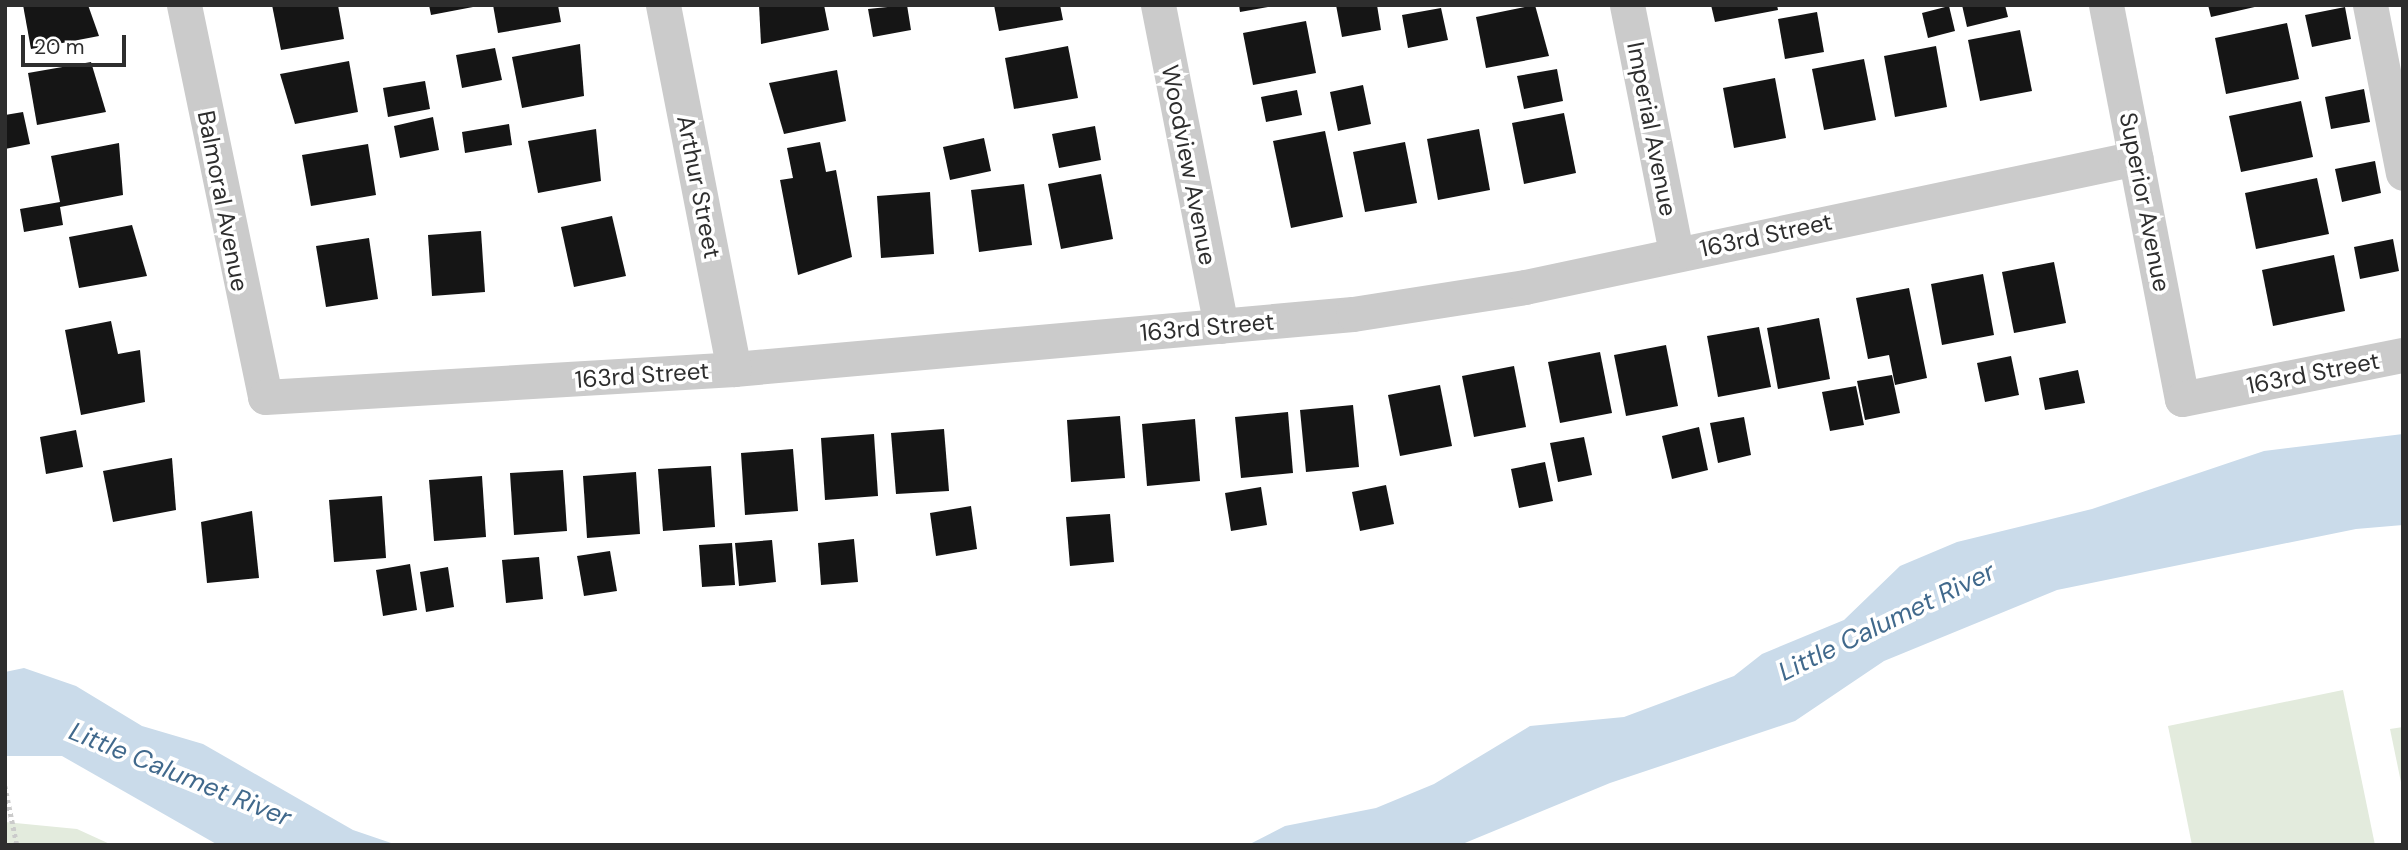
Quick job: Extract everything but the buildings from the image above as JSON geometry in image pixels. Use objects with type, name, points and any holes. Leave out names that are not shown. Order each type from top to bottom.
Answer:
[{"type":"street","name":"Balmoral Avenue","points":[[184,5],[265,397]]},
{"type":"street","name":"Arthur Street","points":[[663,5],[734,369]]},
{"type":"street","name":"Woodview Avenue","points":[[1158,5],[1221,326]]},
{"type":"street","name":"Imperial Avenue","points":[[1627,5],[1676,253]]},
{"type":"street","name":"Superior Avenue","points":[[2106,5],[2182,399]]},
{"type":"street","points":[[2370,5],[2403,173]]},
{"type":"street","name":"163rd Street","points":[[265,397],[734,369],[1221,326],[1433,302],[2136,158]]},
{"type":"street","name":"163rd Street","points":[[2182,399],[2403,355]]},
{"type":"path","points":[[6,788],[17,845]]},
{"type":"shaded area","points":[[2343,690],[2375,845],[2192,845],[2168,726]]},
{"type":"shaded area","points":[[2403,727],[2403,792],[2390,729]]},
{"type":"shaded area","points":[[5,822],[77,829],[112,845],[5,845]]},
{"type":"water","name":"Little Calumet River","points":[[2403,434],[2403,525],[2356,529],[2057,590],[1884,661],[1795,721],[1610,783],[1460,845],[1248,845],[1285,826],[1376,808],[1434,784],[1530,726],[1624,717],[1734,676],[1762,654],[1844,620],[1900,566],[1957,542],[2092,509],[2264,451]]},
{"type":"water","name":"Little Calumet River","points":[[24,668],[76,686],[142,726],[203,744],[353,830],[397,845],[218,845],[62,756],[5,756],[5,672]]}]
